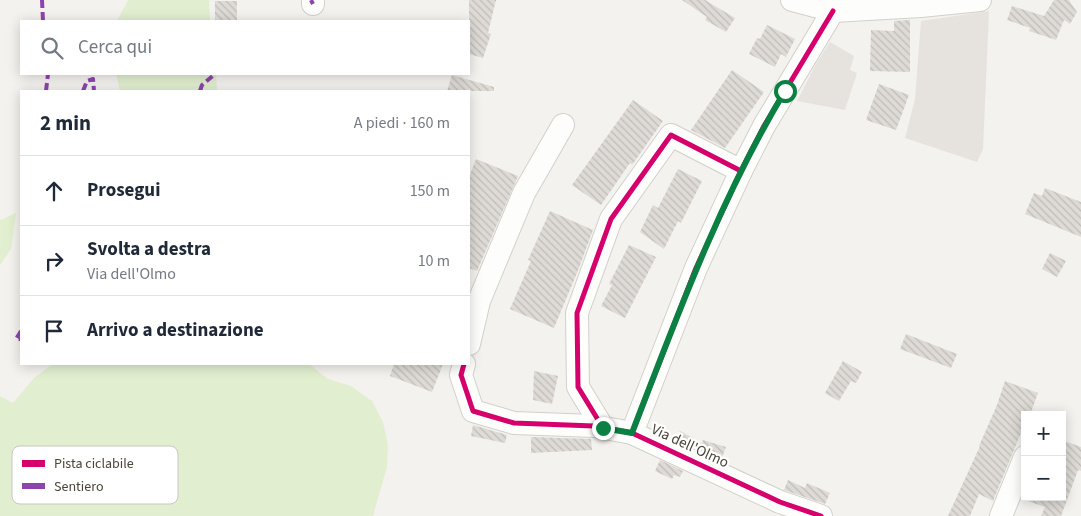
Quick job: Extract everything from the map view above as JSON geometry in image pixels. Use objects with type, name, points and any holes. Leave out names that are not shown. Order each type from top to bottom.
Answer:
[{"type":"street","points":[[792,0],[833,12],[980,0]]},
{"type":"street","points":[[632,433],[696,268],[741,171],[764,126],[833,12]]},
{"type":"street","points":[[470,339],[478,301],[524,193],[564,125]]},
{"type":"street","points":[[603,428],[578,387],[578,313],[611,219],[671,135],[741,171]]},
{"type":"street","name":"Via dell'Olmo","points":[[464,365],[461,375],[473,411],[514,423],[603,428],[632,433],[780,502],[820,516]]},
{"type":"street","points":[[1001,516],[1021,467]]},
{"type":"green space","points":[[128,0],[209,0],[210,20],[118,20]]},
{"type":"green space","points":[[116,75],[216,75],[217,90],[120,90]]},
{"type":"green space","points":[[16,213],[11,249],[0,265],[0,220]]},
{"type":"green space","points":[[52,365],[310,365],[328,379],[351,386],[372,401],[383,422],[388,445],[387,467],[373,516],[0,516],[0,396],[13,403],[34,378]]},
{"type":"shaded area","points":[[989,11],[983,149],[977,162],[905,138],[915,99],[921,21]]},
{"type":"shaded area","points":[[830,42],[854,56],[850,70],[857,73],[845,110],[797,101]]},
{"type":"building","points":[[469,0],[496,0],[488,33],[491,34],[483,58],[470,54]]},
{"type":"building","points":[[682,0],[705,0],[735,18],[726,32],[705,20],[707,17]]},
{"type":"building","points":[[1054,0],[1069,0],[1077,12],[1070,24],[1064,20],[1056,40],[1029,31],[1030,28],[1007,20],[1012,6],[1044,16]]},
{"type":"building","points":[[215,1],[237,1],[237,20],[215,20]]},
{"type":"building","points":[[910,20],[910,72],[870,71],[871,30],[894,31],[894,21]]},
{"type":"building","points":[[767,25],[795,39],[786,57],[781,54],[775,67],[749,54],[757,38],[760,39]]},
{"type":"building","points":[[732,70],[764,92],[725,148],[691,130]]},
{"type":"building","points":[[452,75],[494,87],[494,91],[447,90]]},
{"type":"building","points":[[879,84],[909,95],[896,130],[866,120]]},
{"type":"building","points":[[633,100],[663,121],[632,165],[630,163],[601,205],[572,185]]},
{"type":"building","points":[[476,159],[518,176],[477,271],[470,268],[470,174]]},
{"type":"building","points":[[678,169],[702,181],[681,223],[678,221],[664,249],[640,232],[653,205],[658,208]]},
{"type":"building","points":[[1045,188],[1081,202],[1081,237],[1025,214],[1034,193],[1042,196]]},
{"type":"building","points":[[550,211],[593,230],[554,328],[510,309],[531,261],[528,260]]},
{"type":"building","points":[[629,245],[656,257],[625,318],[601,306],[612,285],[609,284]]},
{"type":"building","points":[[1050,253],[1066,261],[1057,277],[1042,269]]},
{"type":"building","points":[[906,334],[957,354],[951,368],[900,349]]},
{"type":"building","points":[[843,361],[862,372],[856,383],[851,381],[839,401],[825,393]]},
{"type":"building","points":[[394,365],[443,365],[432,392],[390,376]]},
{"type":"building","points":[[534,371],[558,376],[552,404],[533,400]]},
{"type":"building","points":[[1005,381],[1038,393],[1031,411],[1021,411],[1021,433],[993,501],[979,494],[970,516],[948,516],[980,446]]},
{"type":"building","points":[[473,425],[507,435],[505,443],[471,436]]},
{"type":"building","points":[[680,431],[702,443],[703,440],[726,447],[721,460],[676,439]]},
{"type":"building","points":[[531,437],[591,439],[592,450],[531,453]]},
{"type":"building","points":[[1066,441],[1081,447],[1081,471],[1078,470],[1061,516],[1041,516],[1045,507],[1028,501],[1066,501]]},
{"type":"building","points":[[660,460],[683,471],[680,477],[674,475],[672,479],[655,471]]},
{"type":"building","points":[[788,480],[805,488],[807,483],[830,493],[825,504],[784,490]]},
{"type":"marked path","points":[[42,0],[43,20]]},
{"type":"marked path","points":[[311,0],[313,4]]},
{"type":"marked path","points":[[46,90],[48,75]]},
{"type":"marked path","points":[[200,90],[202,85],[214,75]]},
{"type":"marked path","points":[[83,90],[87,81],[93,79],[94,90]]},
{"type":"marked path","points":[[20,333],[16,339],[20,339]]},
{"type":"cycle path","points":[[632,433],[696,268],[741,171],[764,126],[833,11]]},
{"type":"cycle path","points":[[603,428],[578,387],[577,313],[611,219],[671,135],[741,171]]},
{"type":"cycle path","points":[[464,365],[461,375],[473,411],[514,423],[594,426],[632,433],[780,502],[821,516]]},
{"type":"route","points":[[603,428],[632,433],[696,268],[741,171],[764,126],[785,91]]}]
